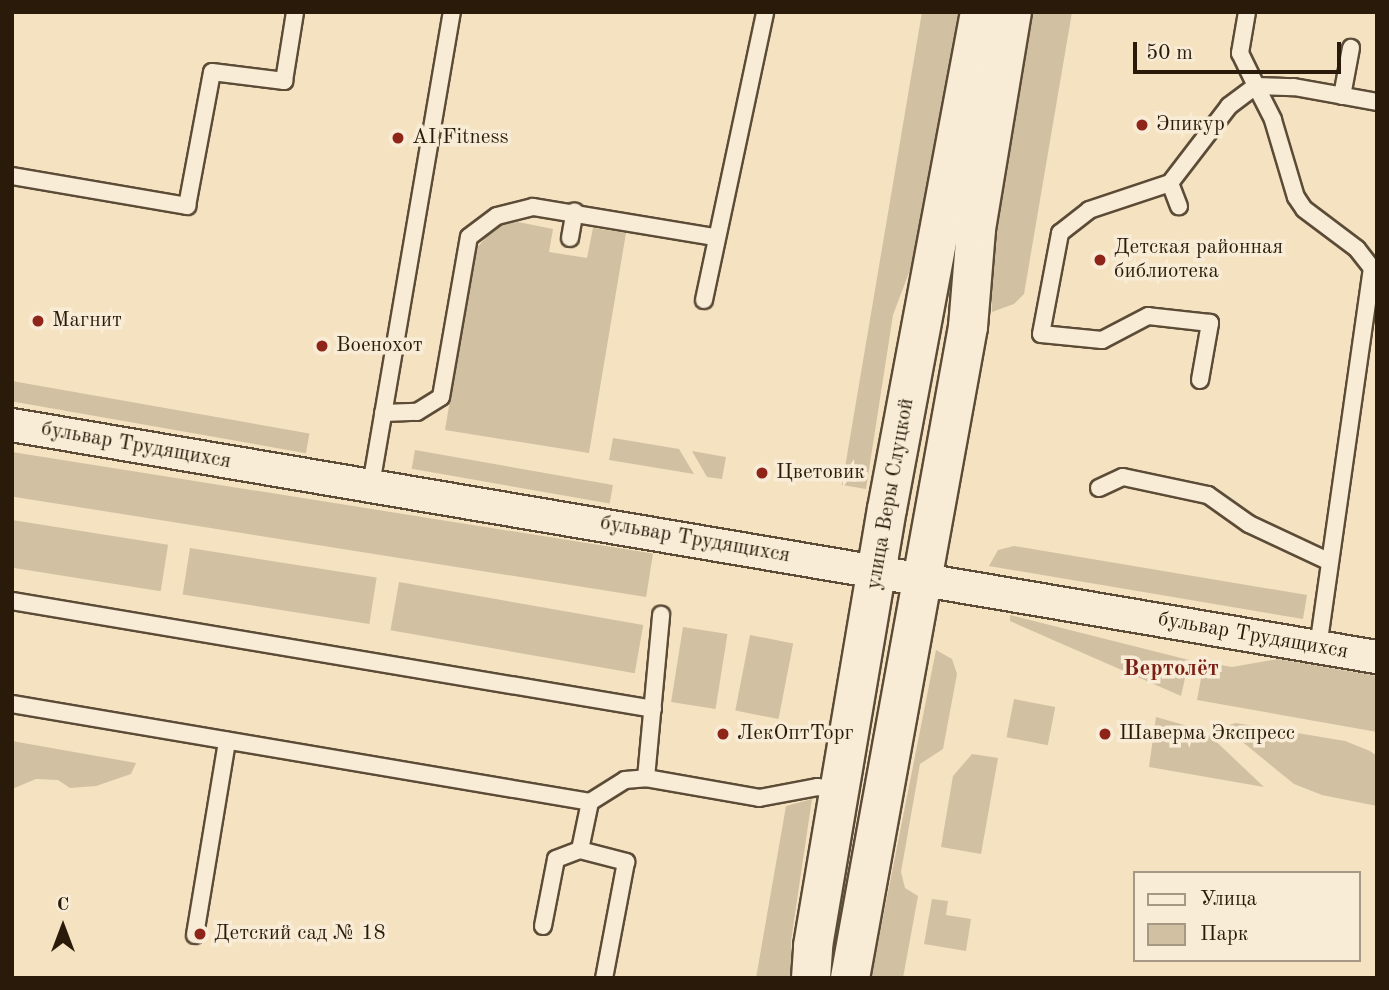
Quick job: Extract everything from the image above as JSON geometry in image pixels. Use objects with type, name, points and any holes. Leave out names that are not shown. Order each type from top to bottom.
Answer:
[{"type":"street","name":"улица Веры Слуцкой","points":[[811,978],[839,790],[877,571],[981,12]]},
{"type":"street","points":[[850,978],[968,327],[976,229],[1012,12]]},
{"type":"street","name":"бульвар Трудящихся","points":[[12,425],[1377,657]]},
{"type":"lane","points":[[12,176],[187,206],[212,72],[284,81],[295,12]]},
{"type":"lane","points":[[371,485],[452,12]]},
{"type":"lane","points":[[704,300],[715,237],[765,12]]},
{"type":"lane","points":[[1247,12],[1240,53],[1273,120],[1296,197],[1304,209],[1357,249],[1374,269],[1318,647]]},
{"type":"lane","points":[[1342,96],[1351,48]]},
{"type":"lane","points":[[1200,380],[1210,323],[1147,316],[1102,340],[1041,334],[1060,233],[1089,210],[1170,183],[1230,106],[1256,86],[1377,102]]},
{"type":"lane","points":[[1170,183],[1179,206]]},
{"type":"lane","points":[[383,413],[417,412],[441,397],[469,237],[497,215],[533,207],[575,211],[634,226],[715,237]]},
{"type":"lane","points":[[570,238],[575,211]]},
{"type":"lane","points":[[1099,488],[1124,477],[1208,495],[1249,524],[1330,562]]},
{"type":"lane","points":[[12,600],[653,709]]},
{"type":"lane","points":[[646,778],[661,615]]},
{"type":"lane","points":[[12,704],[590,802],[625,780],[646,778],[758,798],[817,787],[839,790]]},
{"type":"lane","points":[[195,935],[227,741]]},
{"type":"lane","points":[[580,850],[590,802]]},
{"type":"lane","points":[[543,926],[556,859],[580,850],[626,862],[604,978]]},
{"type":"green space","points":[[922,12],[963,12],[928,222],[893,315],[866,489],[842,485]]},
{"type":"green space","points":[[1029,12],[1072,12],[1024,294],[1014,304],[992,312],[991,246]]},
{"type":"green space","points":[[518,222],[553,229],[549,252],[587,258],[593,228],[626,233],[589,453],[445,430],[475,250],[496,226]]},
{"type":"green space","points":[[12,381],[309,433],[306,453],[12,401]]},
{"type":"green space","points":[[613,438],[679,449],[694,474],[609,460]]},
{"type":"green space","points":[[415,450],[613,485],[610,504],[412,469]]},
{"type":"green space","points":[[692,451],[726,457],[722,479],[707,477]]},
{"type":"green space","points":[[12,452],[653,554],[646,597],[12,497]]},
{"type":"green space","points":[[12,520],[168,545],[161,591],[12,568]]},
{"type":"green space","points":[[1014,546],[1307,595],[1303,619],[989,566],[998,550]]},
{"type":"green space","points":[[190,548],[377,578],[369,624],[183,594]]},
{"type":"green space","points":[[399,582],[643,625],[635,673],[390,630]]},
{"type":"green space","points":[[1010,615],[1189,660],[1181,696],[1010,621]]},
{"type":"green space","points":[[683,627],[727,634],[716,709],[671,702]]},
{"type":"green space","points":[[750,635],[793,643],[778,719],[735,711]]},
{"type":"green space","points":[[936,650],[952,659],[957,674],[943,749],[920,764],[901,872],[905,888],[918,896],[903,978],[871,978]]},
{"type":"green space","points":[[1278,659],[1377,676],[1377,732],[1197,700],[1204,662],[1232,667]]},
{"type":"green space","points":[[1014,699],[1055,707],[1048,745],[1007,737]]},
{"type":"green space","points":[[1156,717],[1205,731],[1264,787],[1149,767]]},
{"type":"green space","points":[[1236,723],[1345,741],[1370,751],[1377,756],[1377,806],[1322,795],[1294,784],[1229,731],[1229,725]]},
{"type":"green space","points":[[12,741],[136,763],[131,774],[96,786],[70,788],[58,780],[36,779],[12,789]]},
{"type":"green space","points":[[972,754],[998,758],[981,854],[941,847],[953,776]]},
{"type":"green space","points":[[812,799],[791,941],[793,978],[756,978],[786,806]]},
{"type":"green space","points":[[932,899],[948,901],[946,915],[971,919],[966,951],[924,944]]},
{"type":"place","name":"Эпикур","points":[[1142,125]]},
{"type":"place","name":"AI Fitness","points":[[398,138]]},
{"type":"place","name":"Детская районная библиотека","points":[[1100,260]]},
{"type":"place","name":"Магнит","points":[[38,321]]},
{"type":"place","name":"Военохот","points":[[322,346]]},
{"type":"place","name":"Цветовик","points":[[762,473]]},
{"type":"place","name":"ЛекОптТорг","points":[[723,734]]},
{"type":"place","name":"Шаверма Экспресс","points":[[1105,734]]},
{"type":"place","name":"Детский сад № 18","points":[[200,934]]},
{"type":"district","name":"Вертолёт","points":[[1171,669]]}]
